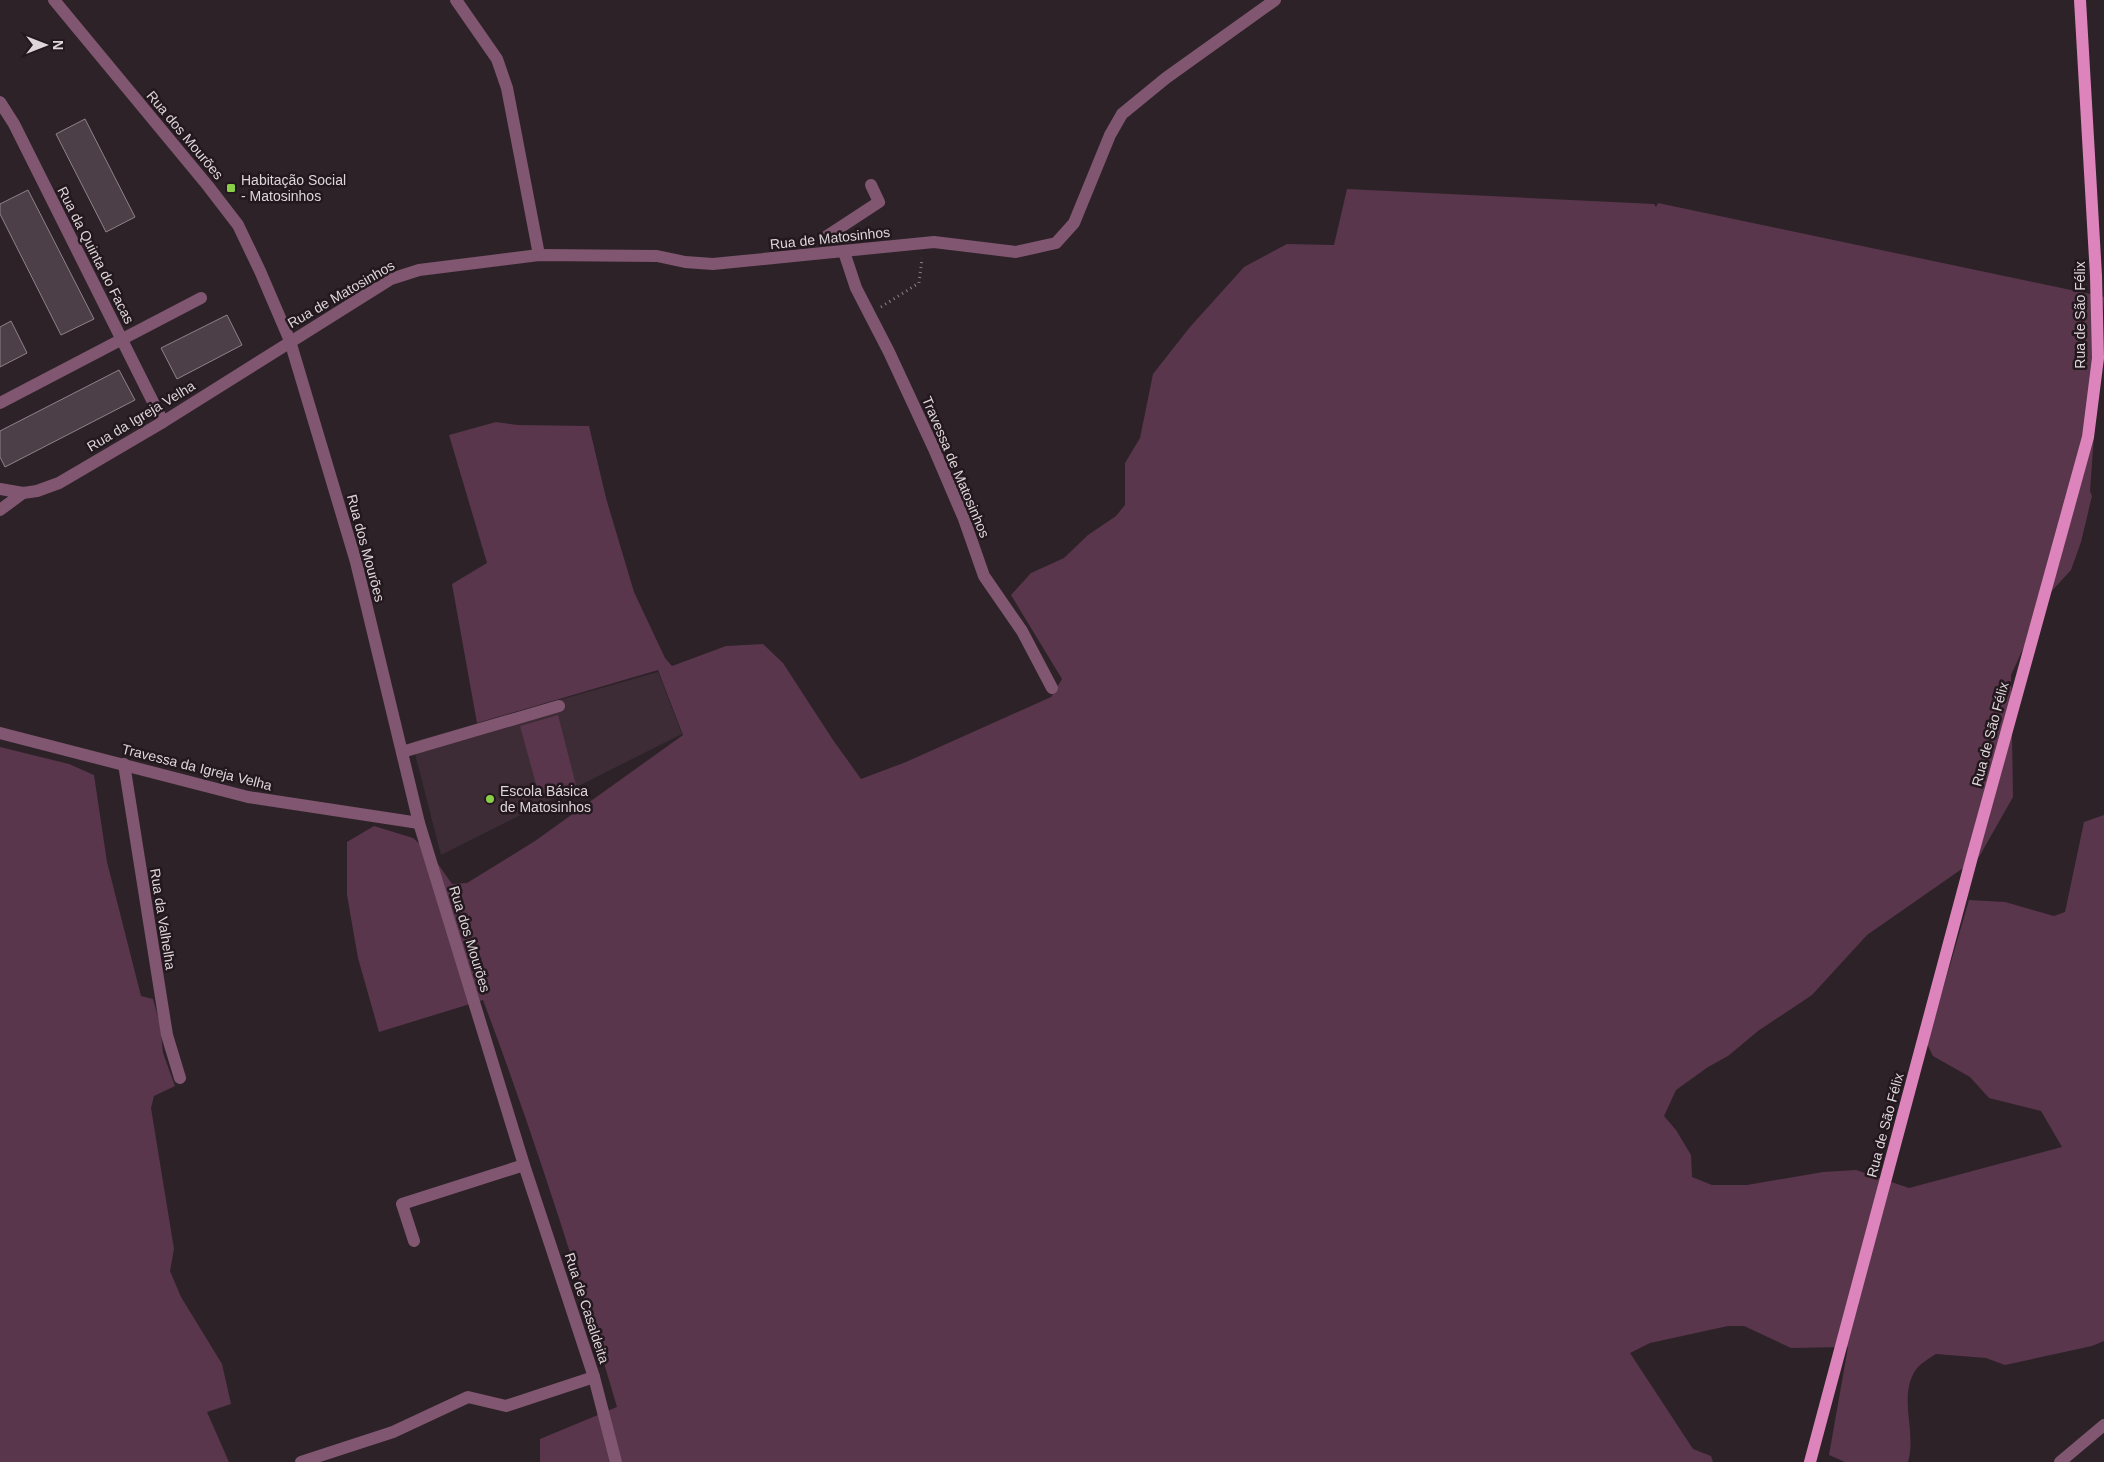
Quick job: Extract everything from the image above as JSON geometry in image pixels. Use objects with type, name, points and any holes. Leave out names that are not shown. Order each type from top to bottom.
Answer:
[{"type":"main road","name":"Rua de São Félix","points":[[1810,1462],[1972,857],[2088,437],[2098,358],[2100,278],[2080,0]]},
{"type":"street","name":"Rua dos Mourões","points":[[54,0],[238,225],[290,341],[356,562],[419,823],[524,1165]]},
{"type":"street","points":[[456,0],[497,59],[507,88],[539,255]]},
{"type":"street","name":"Rua de Matosinhos","points":[[290,341],[391,280],[404,274],[434,268],[539,255],[657,256],[685,262],[713,264],[934,242],[1016,252],[1056,243],[1074,223],[1110,136],[1122,114],[1166,78],[1275,0]]},
{"type":"street","name":"Rua da Quinta do Facas","points":[[0,102],[14,124],[163,422]]},
{"type":"street","points":[[824,238],[879,202],[871,185]]},
{"type":"street","name":"Travessa de Matosinhos","points":[[844,252],[856,288],[934,449],[964,519],[984,576],[1022,631],[1052,688]]},
{"type":"street","points":[[0,402],[201,298]]},
{"type":"street","name":"Rua da Igreja Velha","points":[[0,489],[23,493],[37,491],[59,483],[163,422],[290,341]]},
{"type":"street","points":[[0,510],[23,493]]},
{"type":"street","points":[[402,752],[559,706]]},
{"type":"street","name":"Travessa da Igreja Velha","points":[[0,733],[248,797],[419,823]]},
{"type":"street","name":"Rua da Valhelha","points":[[124,764],[167,1035],[180,1078]]},
{"type":"street","points":[[414,1241],[402,1204],[524,1165]]},
{"type":"street","name":"Rua de Casaldeita","points":[[524,1165],[594,1377],[616,1462]]},
{"type":"street","points":[[301,1462],[393,1432],[468,1397],[506,1406],[594,1377]]},
{"type":"street","points":[[2060,1462],[2104,1425]]},
{"type":"path","points":[[869,314],[919,283],[922,260]]},
{"type":"shaded area","points":[[1347,189],[1654,204],[1656,207],[1658,203],[2104,297],[2090,491],[2092,496],[2081,542],[2071,570],[2048,595],[2011,675],[2013,797],[1979,857],[1867,935],[1812,995],[1758,1031],[1728,1056],[1708,1067],[1676,1090],[1664,1116],[1676,1130],[1691,1155],[1692,1177],[1712,1185],[1747,1185],[1823,1172],[1856,1170],[1909,1188],[2062,1147],[2041,1111],[1989,1098],[1970,1077],[1933,1056],[1927,1044],[1969,900],[2005,902],[2054,916],[2065,912],[2084,822],[2104,815],[2104,1341],[2092,1346],[2005,1365],[1986,1358],[1936,1354],[1919,1366],[1910,1381],[1908,1404],[1910,1451],[1908,1462],[1845,1462],[1829,1455],[1848,1347],[1791,1348],[1744,1326],[1728,1326],[1650,1343],[1630,1353],[1693,1449],[1711,1456],[1713,1462],[540,1462],[540,1439],[617,1407],[586,1304],[537,1151],[483,1000],[379,1032],[358,958],[347,895],[347,842],[374,826],[413,838],[431,854],[452,884],[467,883],[535,841],[683,735],[658,670],[477,723],[452,584],[487,563],[449,435],[496,422],[518,425],[589,426],[606,498],[634,592],[665,658],[672,666],[726,646],[763,644],[783,663],[861,779],[906,762],[1051,697],[1062,679],[1011,595],[1031,573],[1064,558],[1088,535],[1116,516],[1125,505],[1125,463],[1140,438],[1153,374],[1190,327],[1244,267],[1287,244],[1334,245]]},
{"type":"shaded area","name":"Escola Básica de Matosinhos","points":[[658,672],[682,734],[441,855],[412,742]]},
{"type":"shaded area","points":[[558,715],[576,785],[539,795],[520,726]]},
{"type":"shaded area","points":[[0,747],[69,764],[94,775],[107,862],[141,996],[153,999],[160,1024],[163,1053],[175,1086],[154,1096],[151,1108],[174,1249],[170,1271],[181,1297],[222,1364],[231,1404],[207,1412],[229,1462],[0,1462]]},
{"type":"building","points":[[85,119],[135,217],[106,232],[56,134]]},
{"type":"building","points":[[28,190],[94,319],[61,335],[0,214],[0,204]]},
{"type":"building","points":[[227,315],[242,345],[177,379],[161,348]]},
{"type":"building","points":[[11,321],[27,353],[0,367],[0,327]]},
{"type":"building","points":[[119,370],[135,400],[5,467],[0,457],[0,431]]},
{"type":"place","name":"Habitação Social - Matosinhos","points":[[231,188]]},
{"type":"place","name":"Escola Básica de Matosinhos","points":[[490,799]]}]
